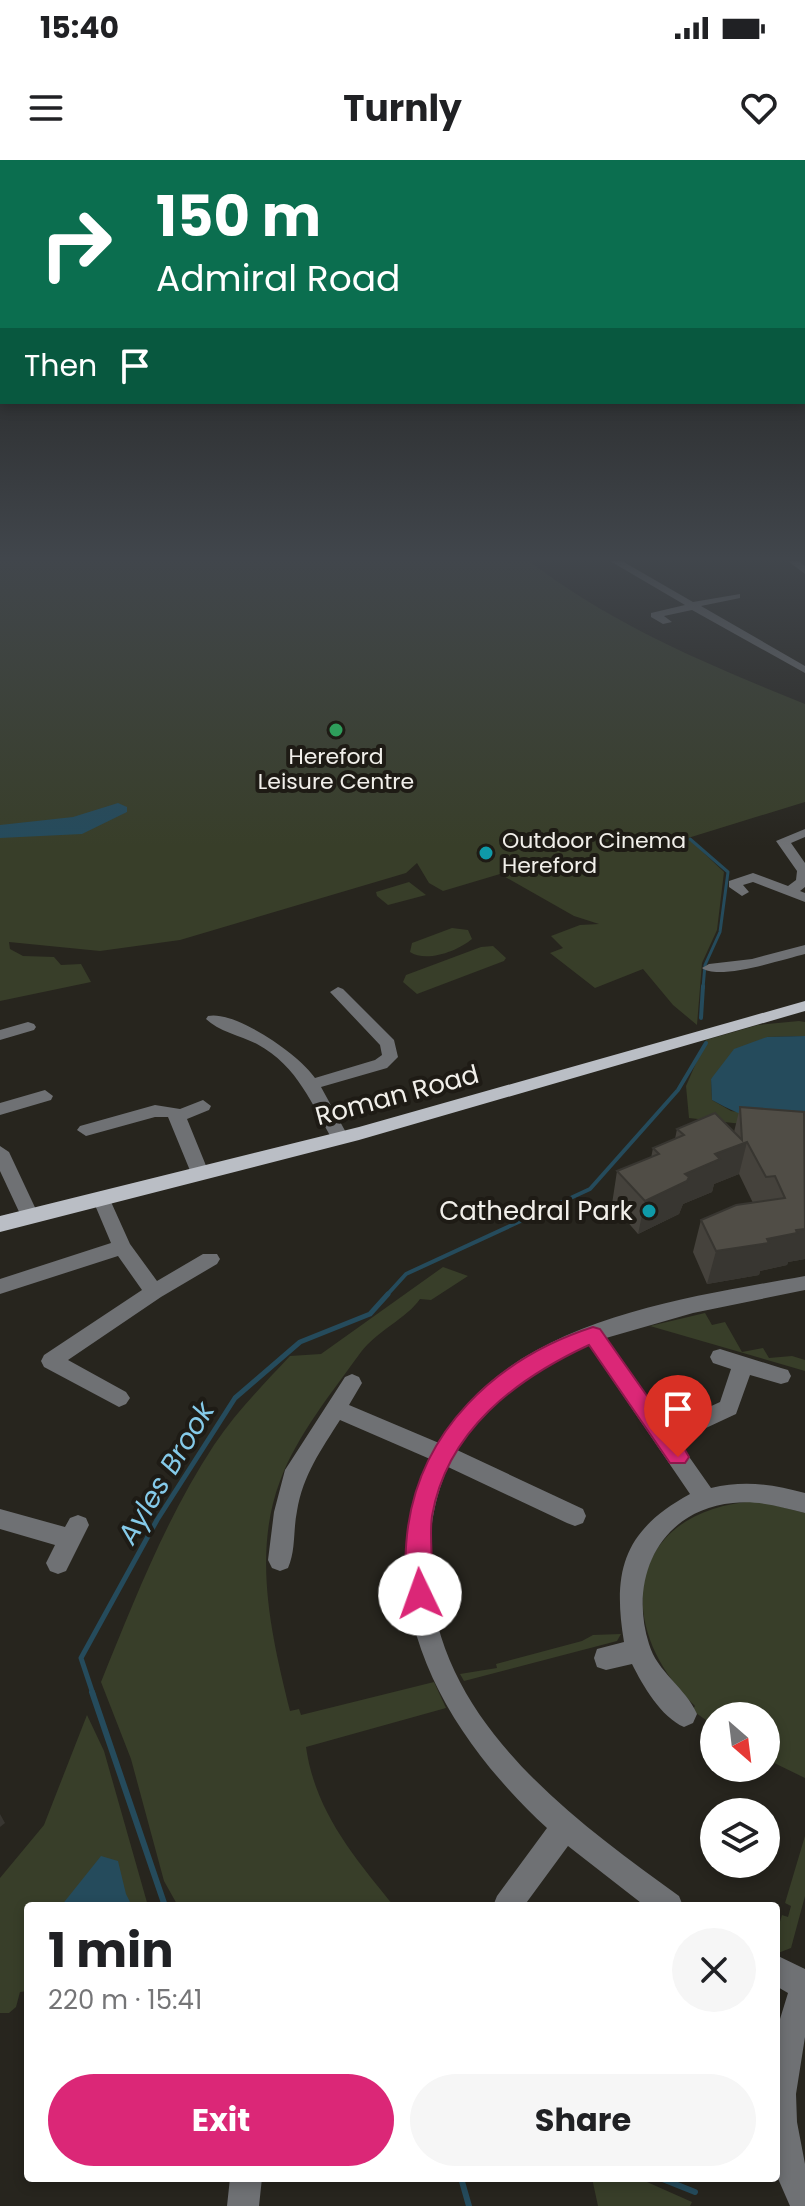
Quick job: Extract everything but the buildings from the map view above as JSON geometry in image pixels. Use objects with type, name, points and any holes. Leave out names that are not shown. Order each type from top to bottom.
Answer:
[{"type":"main road","name":"Roman Road","points":[[0,1224],[340,1138],[805,1006]]},
{"type":"street","points":[[782,656],[805,670]]},
{"type":"street","points":[[791,891],[803,882],[804,871],[783,841],[805,833]]},
{"type":"street","points":[[742,892],[734,884],[753,877],[805,898]]},
{"type":"street","points":[[709,968],[753,963],[805,949]]},
{"type":"street","points":[[313,1084],[381,1064],[390,1057],[388,1044],[338,992]]},
{"type":"street","points":[[0,1035],[28,1027]]},
{"type":"street","points":[[218,1027],[284,1050],[313,1084],[340,1138]]},
{"type":"street","points":[[0,1109],[45,1096]]},
{"type":"street","points":[[86,1130],[155,1111],[179,1116],[203,1106]]},
{"type":"street","points":[[179,1116],[186,1142],[200,1173]]},
{"type":"street","points":[[0,1152],[30,1216]]},
{"type":"street","points":[[101,1198],[122,1247],[154,1292]]},
{"type":"street","points":[[0,1287],[122,1247]]},
{"type":"street","points":[[119,1398],[51,1361],[154,1292],[210,1259]]},
{"type":"street","points":[[664,1902],[566,1825],[514,1777],[478,1732],[445,1673],[426,1627],[417,1577],[420,1525],[426,1493],[443,1453],[478,1404],[495,1388],[535,1361],[593,1335],[662,1314],[805,1283]]},
{"type":"street","points":[[593,1335],[704,1496]]},
{"type":"street","points":[[720,1357],[781,1376]]},
{"type":"street","points":[[664,1437],[729,1408],[743,1364]]},
{"type":"street","points":[[280,1560],[289,1491],[296,1470],[352,1383]]},
{"type":"street","points":[[335,1408],[443,1453],[575,1516]]},
{"type":"street","points":[[684,1714],[659,1685],[639,1650],[630,1602],[641,1552],[663,1521],[704,1496],[755,1490],[805,1503]]},
{"type":"street","points":[[0,1519],[74,1532],[58,1563]]},
{"type":"street","points":[[606,1658],[639,1650]]},
{"type":"street","points":[[510,1902],[566,1825]]},
{"type":"street","points":[[780,1972],[805,1985],[780,2082]]},
{"type":"street","points":[[780,2098],[784,2147],[805,2203]]},
{"type":"street","points":[[243,2206],[246,2182]]},
{"type":"green space","name":"Hereford Leisure Centre","points":[[0,656],[694,656],[805,704],[805,802],[688,838],[724,872],[717,930],[702,963],[697,1025],[673,1005],[643,969],[595,988],[550,953],[563,948],[551,936],[580,925],[599,924],[574,916],[500,874],[443,891],[429,883],[417,863],[406,873],[180,940],[100,951],[9,942],[10,949],[23,956],[54,957],[61,965],[81,964],[91,982],[0,1001]]},
{"type":"green space","points":[[409,882],[426,895],[388,905],[377,896],[376,892]]},
{"type":"green space","points":[[452,928],[468,930],[472,939],[459,948],[433,956],[410,952],[412,943]]},
{"type":"green space","points":[[493,946],[506,958],[504,961],[417,994],[403,982],[406,975],[481,947]]},
{"type":"green space","points":[[805,1022],[805,1036],[767,1037],[711,1079],[712,1100],[731,1111],[796,1121],[805,1115],[805,1131],[689,1118],[686,1086],[706,1040],[758,1025]]},
{"type":"green space","points":[[443,1267],[468,1276],[431,1300],[420,1299],[361,1352],[316,1414],[287,1464],[272,1509],[267,1538],[268,1596],[290,1711],[299,1709],[301,1715],[434,1682],[446,1708],[306,1747],[327,1813],[351,1851],[391,1902],[176,1902],[164,1881],[131,1759],[101,1682],[166,1531],[222,1433],[290,1356],[321,1354]]},
{"type":"green space","points":[[705,1313],[712,1325],[725,1322],[742,1352],[763,1348],[769,1358],[792,1356],[805,1360],[805,1371],[650,1326]]},
{"type":"green space","points":[[758,1501],[805,1513],[805,1778],[780,1766],[780,1702],[700,1702],[700,1716],[692,1710],[695,1706],[668,1674],[650,1640],[643,1607],[646,1575],[658,1547],[681,1524],[714,1508]]},
{"type":"green space","points":[[621,1634],[617,1641],[464,1681],[460,1674],[497,1668],[496,1664],[582,1641],[593,1635]]},
{"type":"green space","points":[[87,1715],[104,1751],[147,1902],[24,1902],[24,1992],[20,1992],[16,2007],[9,2013],[0,2013],[0,1878],[44,1825]]},
{"type":"green space","points":[[805,1836],[805,1896],[791,1948],[780,1952],[780,1922],[782,1915],[788,1917],[791,1906],[785,1903]]},
{"type":"green space","points":[[593,2182],[647,2182],[692,2202],[690,2206],[598,2206]]},
{"type":"water","points":[[118,803],[127,807],[127,812],[82,834],[0,838],[0,825],[73,817]]},
{"type":"water","points":[[805,1036],[805,1115],[794,1121],[771,1123],[746,1116],[712,1100],[711,1079],[734,1049],[767,1037]]},
{"type":"water","points":[[101,1856],[118,1861],[130,1902],[64,1902]]},
{"type":"waterway","name":"Ayles Brook","points":[[690,839],[728,872],[720,932],[705,965],[703,988]]},
{"type":"waterway","name":"Ayles Brook","points":[[701,1018],[703,986]]},
{"type":"waterway","name":"Ayles Brook","points":[[386,1296],[406,1274],[590,1189],[678,1090],[706,1043]]},
{"type":"waterway","name":"Ayles Brook","points":[[93,1694],[81,1658],[157,1520],[235,1398],[300,1342],[370,1314],[388,1294]]},
{"type":"waterway","name":"Ayles Brook","points":[[92,1692],[164,1902]]},
{"type":"waterway","name":"Ayles Brook","points":[[462,2182],[469,2206]]},
{"type":"waterway","points":[[670,2182],[695,2192]]},
{"type":"place","name":"Hereford Leisure Centre","points":[[336,730]]},
{"type":"place","name":"Outdoor Cinema Hereford","points":[[486,853]]},
{"type":"place","name":"Cathedral Park","points":[[649,1211]]},
{"type":"route","points":[[420,1594],[417,1552],[421,1513],[443,1453],[478,1404],[495,1388],[535,1361],[593,1335],[678,1457]]}]
